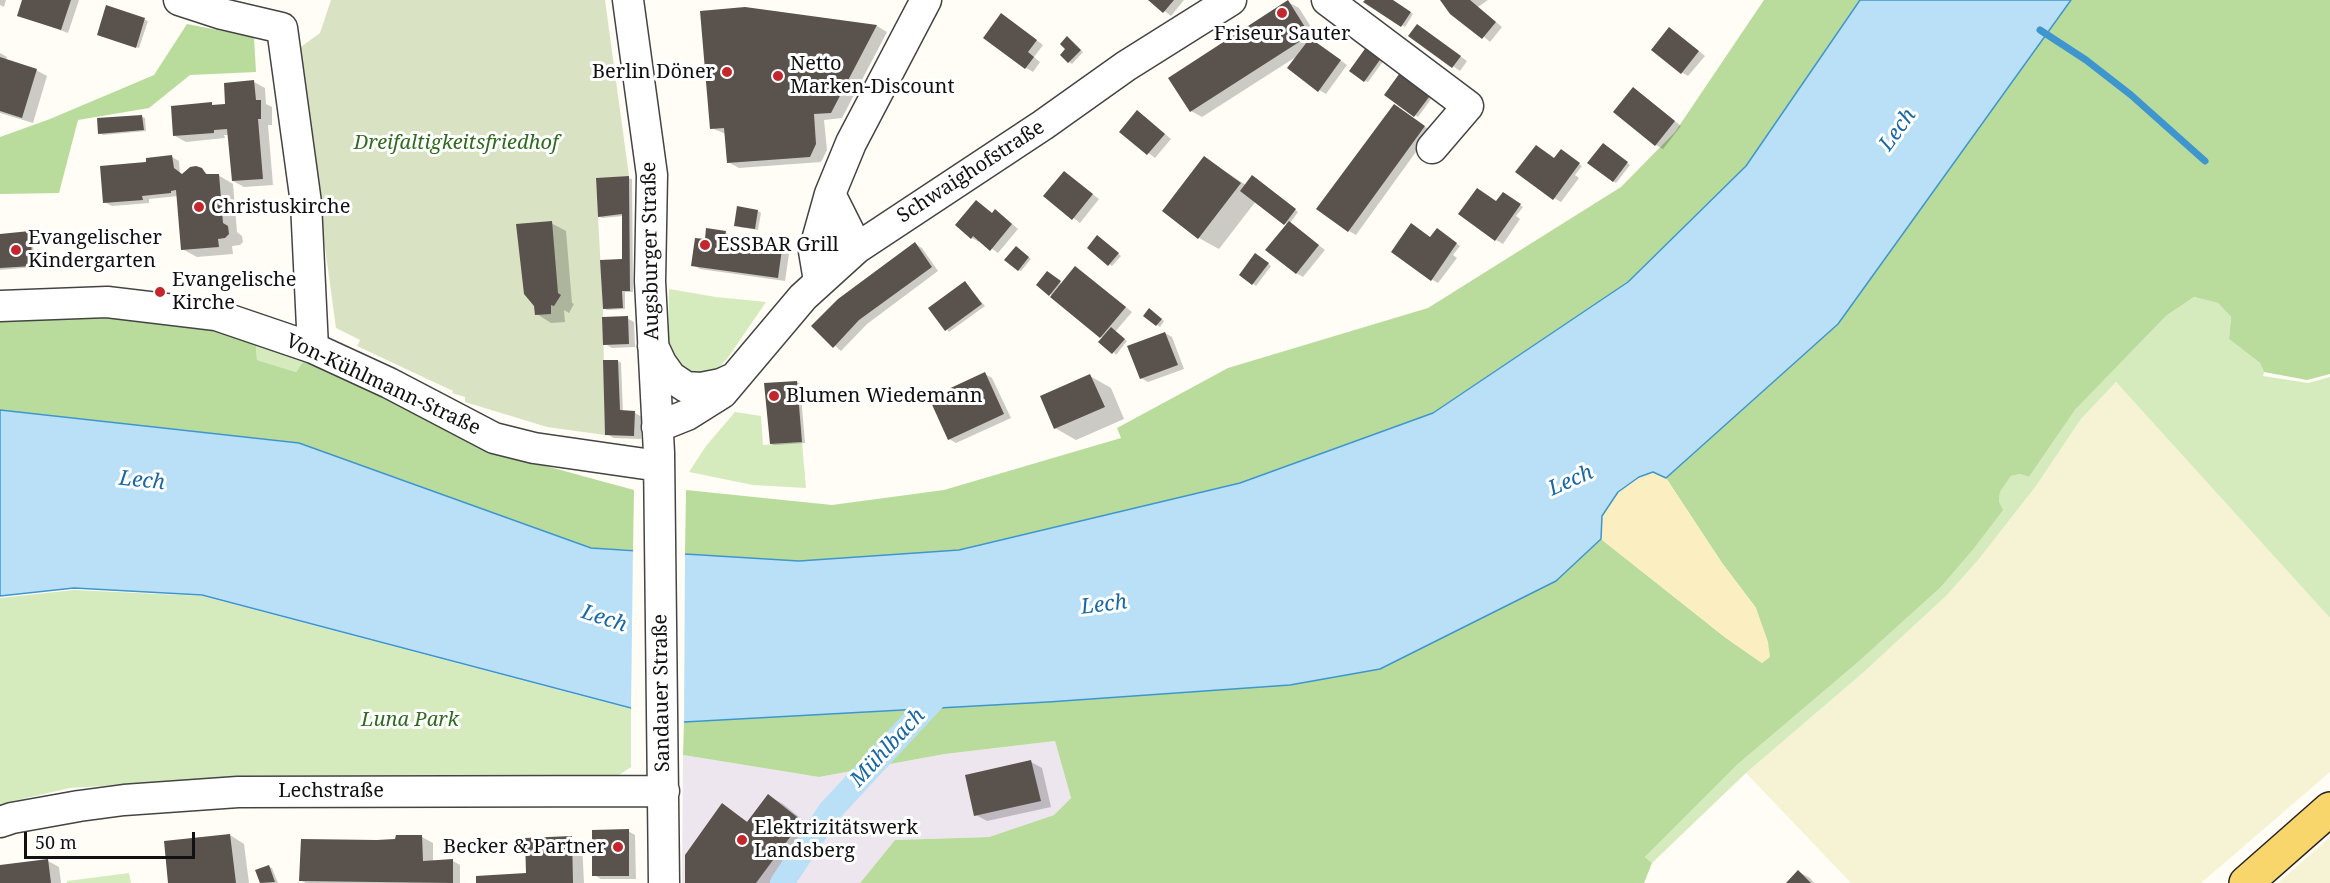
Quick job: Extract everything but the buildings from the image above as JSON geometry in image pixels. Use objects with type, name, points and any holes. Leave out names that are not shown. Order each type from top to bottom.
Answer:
[{"type":"main road","points":[[2246,883],[2330,809]]},
{"type":"street","points":[[179,0],[222,14],[282,28],[306,203],[314,348]]},
{"type":"street","name":"Augsburger Straße","points":[[628,0],[652,176],[650,281],[658,487]]},
{"type":"street","points":[[819,281],[814,251],[830,194],[851,143],[926,0]]},
{"type":"street","name":"Schwaighofstraße","points":[[657,427],[701,408],[722,393],[803,297],[857,248],[1043,125],[1136,60],[1231,0]]},
{"type":"street","points":[[1327,0],[1468,106],[1432,148]]},
{"type":"street","points":[[830,194],[857,248]]},
{"type":"street","name":"Von-Kühlmann-Straße","points":[[0,306],[107,302],[216,315],[314,348],[389,383],[494,438],[534,448],[658,487]]},
{"type":"street","name":"Schwaighofstraße","points":[[653,346],[671,377],[686,387],[701,388],[721,384],[737,376]]},
{"type":"street","name":"Sandauer Straße","points":[[658,487],[664,883]]},
{"type":"street","name":"Lechstraße","points":[[0,822],[70,807],[124,800],[238,792],[664,779]]},
{"type":"shaded area","points":[[2116,382],[2330,618],[2330,772],[2201,883],[1851,883],[1746,773],[1865,671],[1947,595],[1979,559],[2036,486],[2081,419]]},
{"type":"shaded area","points":[[1055,741],[1071,798],[1054,815],[989,837],[895,840],[860,883],[682,883],[683,755],[819,777],[945,754]]},
{"type":"shaded area","points":[[2330,837],[2330,883],[2278,883]]},
{"type":"green space","name":"Dreifaltigkeitsfriedhof","points":[[331,0],[605,0],[629,176],[596,179],[603,309],[605,435],[547,427],[465,402],[465,397],[452,393],[453,391],[357,346],[360,340],[336,328],[298,49],[320,33]]},
{"type":"green space","points":[[1764,0],[1860,0],[1746,166],[1628,282],[1433,413],[1240,483],[959,550],[799,561],[685,554],[686,490],[832,505],[944,490],[1121,438],[1117,428],[1228,368],[1428,308],[1621,187],[1675,132]]},
{"type":"green space","points":[[2071,0],[2330,0],[2330,374],[2307,380],[2264,372],[2260,363],[2229,339],[2231,317],[2218,303],[2194,297],[2166,316],[2075,410],[2029,477],[2020,474],[2011,476],[2000,492],[1999,502],[2003,510],[1941,587],[1857,663],[1738,764],[1645,857],[1652,863],[1644,883],[860,883],[895,840],[989,837],[1054,815],[1071,798],[1055,741],[945,754],[819,777],[683,755],[684,722],[1048,702],[1556,581],[1601,539],[1726,638],[1762,663],[1756,608],[1722,563],[1666,478],[1838,324]]},
{"type":"green space","points":[[187,24],[254,37],[256,72],[190,75],[149,108],[78,120],[59,193],[0,194],[0,137],[50,119],[154,75]]},
{"type":"green space","points":[[669,289],[766,302],[727,359],[703,383],[668,360]]},
{"type":"green space","points":[[2194,297],[2218,303],[2231,317],[2229,339],[2260,363],[2264,372],[2263,376],[2308,383],[2330,377],[2330,618],[2116,382],[2081,419],[2036,486],[1979,559],[1947,595],[1865,671],[1746,773],[1652,863],[1645,857],[1738,764],[1857,663],[1941,587],[1971,552],[1999,502],[2000,492],[2011,476],[2020,474],[2029,477],[2075,410],[2166,316]]},
{"type":"green space","points":[[102,311],[255,333],[257,360],[296,372],[309,353],[524,460],[634,490],[633,550],[591,548],[299,443],[0,410],[0,314]]},
{"type":"green space","points":[[255,333],[309,353],[296,372],[257,360]]},
{"type":"green space","points":[[735,412],[761,416],[763,445],[802,442],[806,488],[753,485],[689,472],[706,446]]},
{"type":"green space","name":"Luna Park","points":[[74,590],[202,596],[631,709],[631,767],[613,779],[239,785],[135,784],[70,788],[0,804],[0,598]]},
{"type":"green space","points":[[129,873],[131,883],[67,883],[67,881]]},
{"type":"sand","points":[[1653,471],[1666,478],[1722,563],[1756,608],[1768,642],[1770,657],[1762,663],[1726,638],[1601,539],[1602,516],[1618,492],[1639,477]]},
{"type":"water","name":"Lech","points":[[1860,0],[2071,0],[1838,324],[1666,478],[1653,472],[1639,477],[1618,492],[1602,516],[1601,539],[1556,581],[1380,669],[1290,685],[1048,702],[684,722],[202,595],[74,588],[0,596],[0,410],[299,443],[591,548],[799,561],[959,550],[1240,483],[1433,413],[1628,282],[1746,166]]},
{"type":"pier","points":[[633,547],[685,551],[684,725],[631,712]]},
{"type":"waterway","points":[[2040,30],[2086,60],[2131,95],[2205,161]]},
{"type":"waterway","name":"Mühlbach","points":[[782,883],[829,812],[947,685]]},
{"type":"place","name":"Friseur Sauter","points":[[1282,13]]},
{"type":"place","name":"Berlin Döner","points":[[727,72]]},
{"type":"place","name":"Netto Marken-Discount","points":[[778,76]]},
{"type":"place","name":"Christuskirche","points":[[199,207]]},
{"type":"place","name":"ESSBAR Grill","points":[[705,245]]},
{"type":"place","name":"Evangelischer Kindergarten","points":[[16,250]]},
{"type":"place","name":"Evangelische Kirche","points":[[160,292]]},
{"type":"place","name":"Blumen Wiedemann","points":[[774,396]]},
{"type":"place","name":"Elektrizitätswerk Landsberg","points":[[742,840]]},
{"type":"place","name":"Becker & Partner","points":[[618,847]]}]
